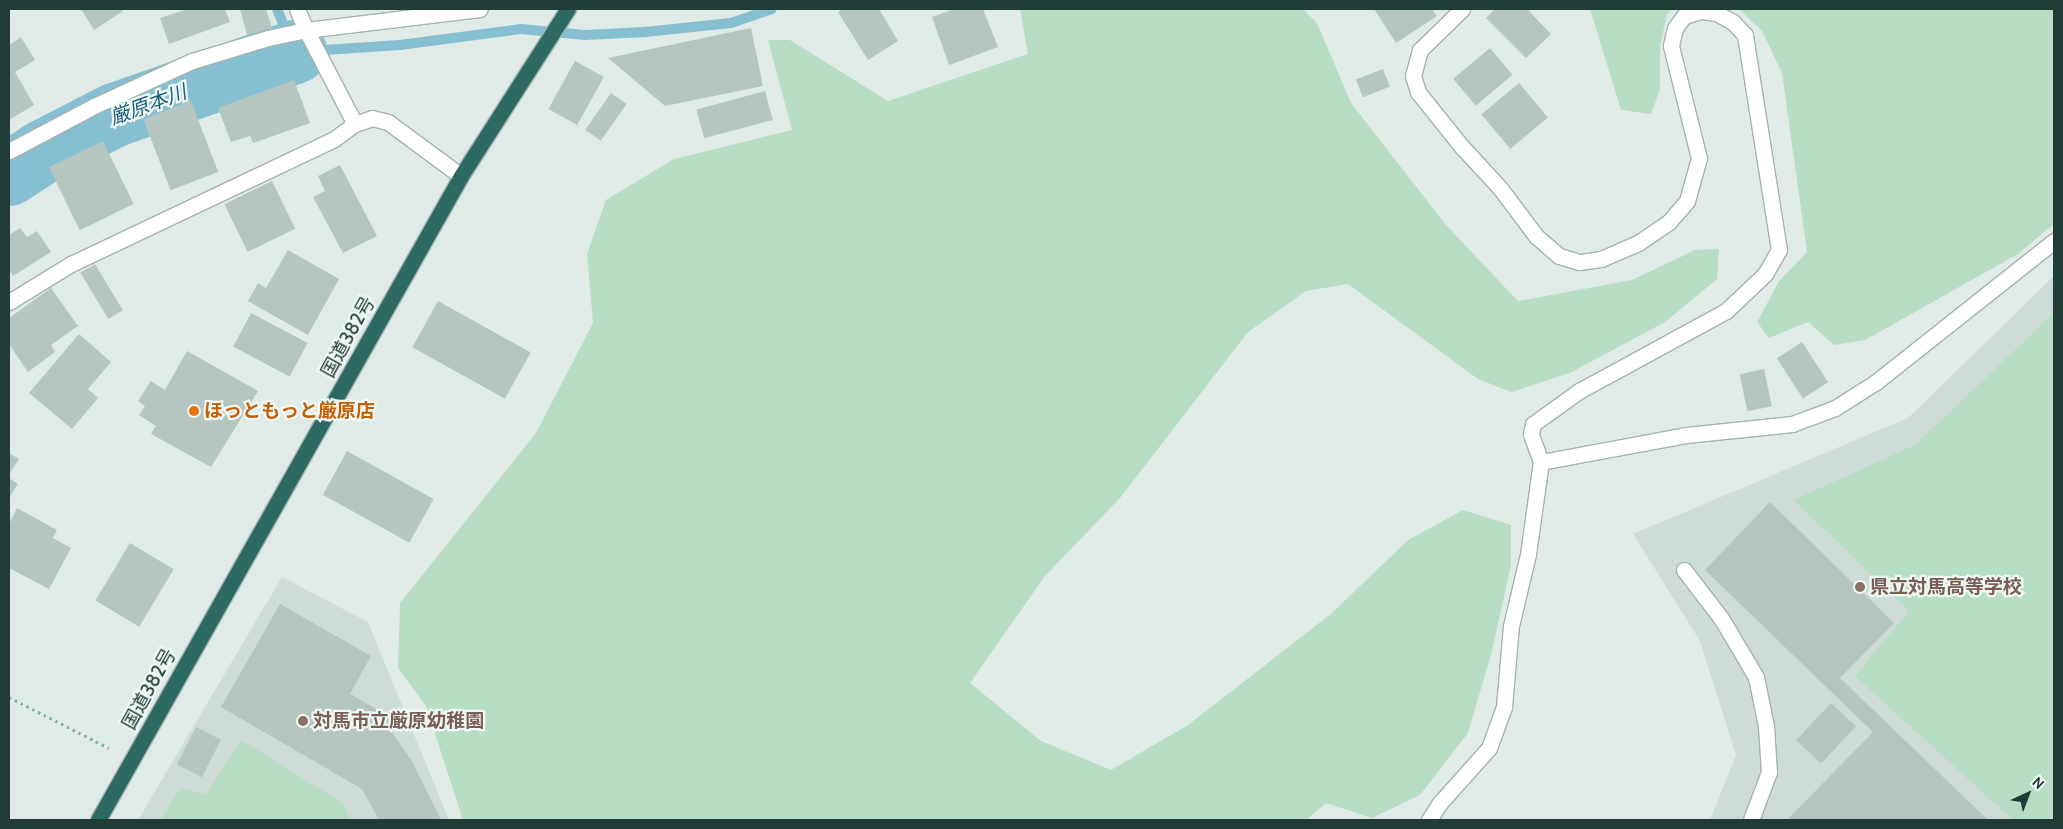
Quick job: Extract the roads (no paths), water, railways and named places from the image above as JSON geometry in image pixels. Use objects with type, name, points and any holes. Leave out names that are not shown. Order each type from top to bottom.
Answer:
[{"type":"highway","name":"国道382号","points":[[98,820],[461,176],[568,10]]},
{"type":"street","points":[[297,9],[305,34],[356,124]]},
{"type":"street","points":[[9,151],[94,106],[192,62],[268,38],[480,9]]},
{"type":"street","points":[[1429,820],[1439,804],[1489,748],[1504,707],[1511,626],[1528,554],[1541,462],[1531,434],[1533,424],[1579,391],[1726,311],[1765,274],[1779,250],[1744,35],[1733,22],[1716,13],[1701,10],[1684,16],[1675,28],[1671,46],[1699,158],[1687,201],[1670,222],[1638,243],[1601,259],[1579,262],[1559,256],[1536,236],[1500,188],[1462,147],[1418,92],[1413,76],[1420,50],[1462,9]]},
{"type":"street","points":[[9,302],[71,264],[334,139],[356,124],[372,118],[388,122],[461,176]]},
{"type":"street","points":[[1541,462],[1686,435],[1792,424],[1835,408],[1876,382],[2054,241]]},
{"type":"street","points":[[1684,570],[1721,618],[1756,677],[1766,726],[1768,772],[1751,820]]},
{"type":"waterway","points":[[277,9],[295,52],[400,45],[521,29],[585,35],[645,32],[731,23],[772,9]]},
{"type":"waterway","name":"厳原本川","points":[[9,174],[41,153],[115,115],[295,52]]},
{"type":"place","name":"ほっともっと厳原店","points":[[194,411]]},
{"type":"place","name":"県立対馬高等学校","points":[[1860,587]]},
{"type":"place","name":"対馬市立厳原幼稚園","points":[[303,721]]}]
